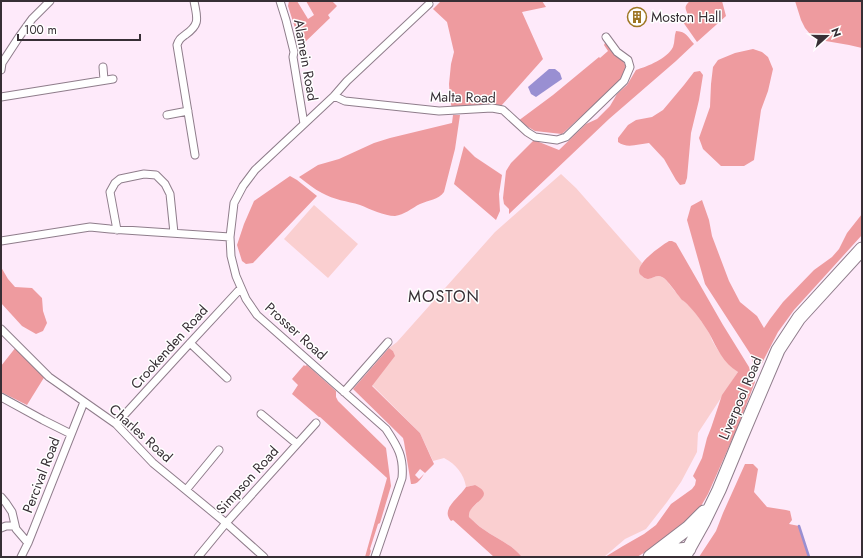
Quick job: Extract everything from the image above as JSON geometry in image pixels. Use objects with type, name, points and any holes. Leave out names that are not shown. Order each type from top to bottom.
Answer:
[{"type":"highway","name":"Liverpool Road","points":[[658,557],[679,550],[686,553],[715,498],[778,350],[799,318],[862,249]]},
{"type":"highway","points":[[650,557],[688,528],[701,516],[715,498]]},
{"type":"street","points":[[1,70],[2,63],[19,37],[32,19],[50,1]]},
{"type":"street","points":[[194,1],[197,22],[194,28],[179,39],[177,44],[195,155]]},
{"type":"street","name":"Alamein Road","points":[[280,1],[294,52],[293,57],[304,124]]},
{"type":"street","name":"Prosser Road","points":[[375,557],[402,478],[403,466],[400,453],[395,442],[386,430],[257,316],[246,299],[236,276],[231,256],[230,237],[234,203],[243,186],[255,170],[429,4]]},
{"type":"street","name":"Malta Road","points":[[334,96],[345,101],[439,110],[492,108],[503,110],[527,132],[535,137],[557,140],[566,137],[624,81],[630,68],[628,60],[618,52],[606,37]]},
{"type":"street","points":[[103,67],[104,80]]},
{"type":"street","points":[[1,97],[112,79]]},
{"type":"street","points":[[167,115],[188,111]]},
{"type":"street","points":[[117,230],[110,192],[115,183],[120,179],[144,174],[156,175],[165,184],[170,194],[174,233]]},
{"type":"street","points":[[1,241],[90,227],[230,237]]},
{"type":"street","name":"Crookenden Road","points":[[116,424],[241,288]]},
{"type":"street","name":"Charles Road","points":[[1,328],[49,377],[116,424],[153,463],[226,523],[264,557]]},
{"type":"street","points":[[344,392],[388,342]]},
{"type":"street","points":[[190,343],[227,378]]},
{"type":"street","points":[[1,397],[71,434]]},
{"type":"street","name":"Percival Road","points":[[21,557],[28,543],[84,402]]},
{"type":"street","points":[[261,414],[297,444]]},
{"type":"street","name":"Simpson Road","points":[[198,557],[226,523],[316,423]]},
{"type":"street","points":[[186,490],[220,450]]},
{"type":"street","points":[[1,498],[12,512],[16,529],[28,543]]},
{"type":"street","points":[[1,528],[6,526],[15,526]]},
{"type":"shaded area","points":[[289,1],[297,1],[308,19],[314,15],[306,1],[332,1],[337,6],[328,15],[330,18],[301,46],[298,46],[295,28],[288,6]]},
{"type":"shaded area","points":[[441,1],[542,1],[546,7],[522,12],[543,59],[501,106],[452,109],[449,84],[454,52],[447,22],[433,9]]},
{"type":"shaded area","points":[[690,1],[722,1],[726,16],[697,42],[683,22],[688,17],[686,7]]},
{"type":"shaded area","points":[[795,1],[862,1],[862,48],[820,40],[810,34],[801,20]]},
{"type":"shaded area","points":[[676,31],[685,33],[694,44],[609,119],[509,214],[509,209],[504,204],[503,198],[506,171],[511,163],[534,140],[559,150],[586,124],[597,119],[610,106],[617,94],[627,85],[636,70],[657,62],[670,51],[674,45]]},
{"type":"shaded area","points":[[605,43],[609,44],[624,62],[626,70],[618,83],[562,134],[535,131],[518,121],[608,51],[604,45]]},
{"type":"shaded area","points":[[753,49],[762,52],[768,57],[773,69],[768,91],[761,110],[754,160],[744,166],[721,166],[703,149],[699,138],[710,107],[713,67],[718,60],[735,53]]},
{"type":"shaded area","points":[[549,69],[555,69],[560,73],[562,79],[536,97],[531,94],[528,87]]},
{"type":"shaded area","points":[[700,71],[703,75],[691,133],[687,178],[685,184],[680,185],[664,159],[649,143],[633,146],[625,145],[618,142],[618,138],[628,125],[636,120],[652,117],[663,110],[694,72]]},
{"type":"shaded area","points":[[453,115],[460,115],[455,149],[444,192],[442,195],[420,204],[402,214],[395,216],[386,215],[360,205],[331,197],[316,190],[299,177],[318,165],[339,159],[374,143],[452,123]]},
{"type":"shaded area","points":[[464,146],[475,157],[502,175],[499,194],[500,211],[496,220],[454,184]]},
{"type":"shaded area","points":[[561,174],[576,188],[642,263],[639,270],[640,274],[647,279],[659,276],[665,279],[697,315],[721,354],[738,372],[698,433],[697,452],[681,482],[667,502],[646,529],[625,539],[604,557],[522,557],[508,545],[481,528],[469,517],[470,510],[478,502],[475,485],[466,487],[465,482],[456,466],[448,460],[444,458],[433,461],[420,433],[372,385],[394,356],[393,351],[389,348],[397,342],[495,232]]},
{"type":"shaded area","points":[[290,176],[317,196],[253,263],[246,264],[242,261],[237,245],[254,201]]},
{"type":"shaded area","points":[[702,200],[709,220],[712,236],[729,281],[740,302],[757,316],[764,328],[783,302],[814,270],[832,257],[839,249],[847,233],[862,214],[862,235],[794,310],[778,332],[762,363],[758,367],[755,366],[752,361],[753,358],[705,284],[687,220],[691,206]]},
{"type":"shaded area","points":[[314,205],[358,244],[328,278],[284,239]]},
{"type":"shaded area","points":[[669,241],[676,243],[749,367],[755,382],[739,424],[708,494],[701,506],[694,514],[657,545],[637,557],[605,557],[644,534],[656,525],[671,504],[692,489],[695,485],[696,480],[693,476],[702,458],[707,438],[722,395],[738,372],[724,360],[699,318],[667,281],[659,276],[647,279],[640,274],[640,267],[646,258]]},
{"type":"shaded area","points":[[1,267],[15,287],[32,288],[42,298],[43,311],[47,323],[43,331],[36,334],[22,326],[1,303]]},
{"type":"shaded area","points":[[16,347],[45,376],[27,405],[1,392],[1,366]]},
{"type":"shaded area","points":[[389,348],[393,351],[395,356],[372,386],[420,433],[434,464],[425,473],[420,469],[415,475],[419,479],[424,474],[415,484],[411,484],[403,438],[353,389]]},
{"type":"shaded area","points":[[304,365],[307,365],[336,391],[338,401],[386,448],[391,486],[380,523],[378,524],[370,549],[371,551],[369,557],[365,557],[387,478],[320,417],[292,394],[298,385],[292,379]]},
{"type":"shaded area","points":[[745,464],[753,464],[758,469],[754,492],[767,507],[790,511],[792,520],[789,524],[799,526],[809,557],[699,557],[716,531]]},
{"type":"shaded area","points":[[475,485],[482,489],[484,493],[480,500],[472,507],[469,517],[481,528],[513,548],[522,557],[494,557],[448,517],[449,508],[466,487]]},
{"type":"waterway","points":[[799,526],[809,557]]},
{"type":"place","name":"Moston Hall","points":[[637,17]]},
{"type":"district","name":"MOSTON","points":[[444,296]]}]
